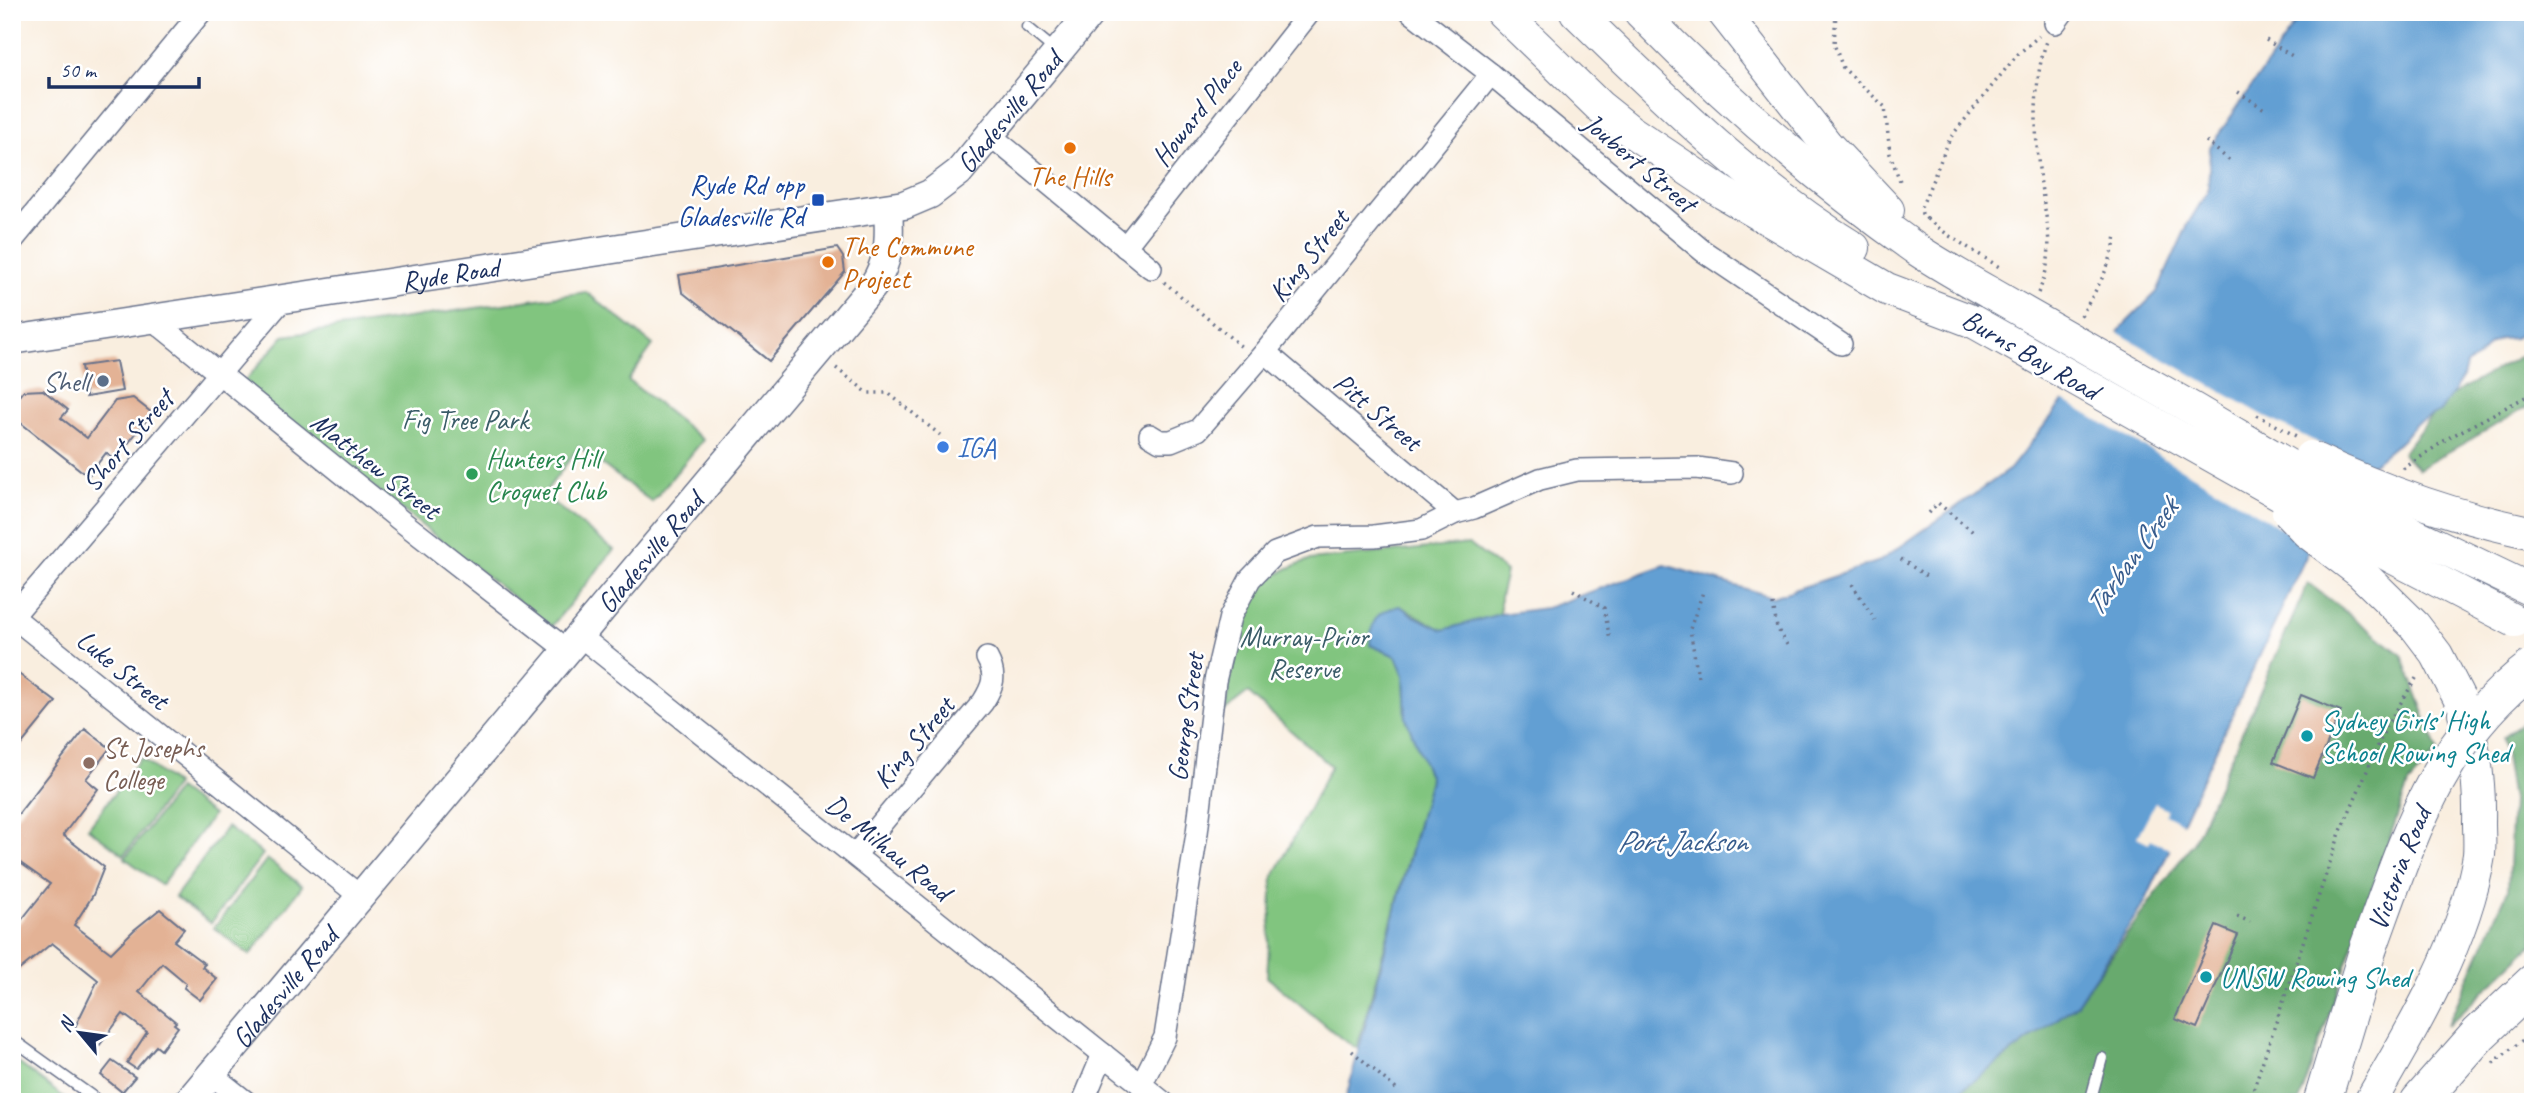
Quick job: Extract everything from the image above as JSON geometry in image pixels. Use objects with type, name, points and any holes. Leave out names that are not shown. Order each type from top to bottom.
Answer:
[{"type":"highway","name":"Victoria Road","points":[[2322,1102],[2368,949],[2416,818],[2431,786],[2467,732],[2508,688],[2533,667]]},
{"type":"highway","points":[[2419,1102],[2479,1034],[2533,983]]},
{"type":"main road","name":"Gladesville Road","points":[[188,1102],[873,286],[885,265],[890,246],[888,208],[920,199],[959,172],[1091,12]]},
{"type":"main road","points":[[1502,12],[1599,106],[1629,130],[1723,193],[1887,289],[1974,322]]},
{"type":"main road","name":"Burns Bay Road","points":[[1576,12],[1640,75],[1740,165],[1844,242],[1974,322],[2267,487],[2392,557],[2524,624]]},
{"type":"main road","name":"Burns Bay Road","points":[[1640,12],[1679,52],[1854,203],[1919,251],[1997,282],[2195,410],[2362,509],[2533,591]]},
{"type":"main road","points":[[1723,12],[1827,145],[1895,216],[1997,282]]},
{"type":"main road","name":"Ryde Road","points":[[12,340],[888,208]]},
{"type":"main road","points":[[2195,410],[2310,457],[2365,483],[2424,505],[2533,533]]},
{"type":"main road","points":[[2267,487],[2306,532],[2361,573],[2415,626],[2437,655],[2459,698],[2474,746],[2479,795],[2479,854],[2462,918],[2435,985],[2370,1102]]},
{"type":"street","points":[[12,241],[201,12]]},
{"type":"street","name":"Howard Place","points":[[1125,247],[1310,12]]},
{"type":"street","name":"Joubert Street","points":[[1410,12],[1491,75],[1703,251],[1841,344]]},
{"type":"street","name":"King Street","points":[[1150,435],[1160,441],[1171,442],[1198,430],[1491,75]]},
{"type":"street","points":[[990,135],[1151,268]]},
{"type":"street","name":"Short Street","points":[[13,616],[283,299]]},
{"type":"street","name":"Matthew Street","points":[[152,319],[219,376],[574,643]]},
{"type":"street","name":"Pitt Street","points":[[1265,352],[1455,513]]},
{"type":"street","name":"George Street","points":[[1141,1085],[1165,1037],[1197,833],[1215,681],[1230,617],[1250,579],[1275,553],[1318,537],[1374,536],[1421,530],[1455,513],[1474,508],[1539,479],[1577,470],[1697,468],[1732,473]]},
{"type":"street","name":"Luke Street","points":[[13,616],[362,897]]},
{"type":"street","name":"De Milhau Road","points":[[574,643],[855,855],[1163,1102]]},
{"type":"street","name":"King Street","points":[[855,855],[983,702],[994,680],[987,659]]},
{"type":"street","points":[[1083,1102],[1103,1054]]},
{"type":"street","points":[[212,1076],[246,1102]]},
{"type":"lane","points":[[1027,27],[1058,52]]},
{"type":"lane","points":[[12,1039],[100,1102]]},
{"type":"lane","points":[[2090,1102],[2102,1058]]},
{"type":"path","points":[[1836,12],[1834,44],[1843,68],[1885,107],[1890,154],[1901,185]]},
{"type":"path","points":[[1997,282],[1927,219],[1921,208],[1951,138],[2017,55],[2059,18]]},
{"type":"path","points":[[2266,40],[2294,57]]},
{"type":"path","points":[[2036,297],[2048,269],[2050,243],[2037,138],[2038,91],[2044,47]]},
{"type":"path","points":[[2238,92],[2266,110]]},
{"type":"path","points":[[2206,141],[2229,160]]},
{"type":"path","points":[[1915,202],[1921,208]]},
{"type":"path","points":[[2079,320],[2101,282],[2114,252],[2116,235]]},
{"type":"path","points":[[1151,268],[1152,273],[1241,346]]},
{"type":"path","points":[[2028,285],[2040,292]]},
{"type":"path","points":[[2076,312],[2088,319]]},
{"type":"path","points":[[836,368],[868,393],[888,393],[940,435]]},
{"type":"path","points":[[2395,475],[2450,437],[2533,393]]},
{"type":"path","points":[[2249,410],[2304,440]]},
{"type":"path","points":[[1929,513],[1938,503],[1973,532]]},
{"type":"path","points":[[1901,559],[1926,576]]},
{"type":"path","points":[[1852,584],[1875,620]]},
{"type":"path","points":[[1573,590],[1604,608],[1610,640]]},
{"type":"path","points":[[1698,677],[1690,629],[1703,592]]},
{"type":"path","points":[[1773,604],[1777,628],[1789,648]]},
{"type":"path","points":[[2249,1102],[2340,833],[2386,727],[2420,671]]},
{"type":"path","points":[[2237,916],[2250,922]]},
{"type":"path","points":[[1352,1051],[1397,1090]]},
{"type":"green space","name":"Fig Tree Park","points":[[586,292],[653,345],[628,380],[703,440],[652,502],[579,447],[543,495],[614,550],[551,627],[242,384],[284,336]]},
{"type":"green space","points":[[2533,349],[2533,404],[2418,469],[2402,453],[2446,398]]},
{"type":"green space","name":"Murray-Prior Reserve","points":[[1469,544],[1506,572],[1500,597],[1500,614],[1443,630],[1400,606],[1370,645],[1396,656],[1404,676],[1406,718],[1430,779],[1357,1048],[1342,1039],[1267,977],[1273,878],[1331,766],[1248,693],[1225,711],[1237,646],[1247,613],[1262,587],[1290,567],[1309,560]]},
{"type":"green space","points":[[2308,583],[2402,655],[2438,751],[2408,785],[2299,1102],[1945,1102],[2076,1005],[2194,841]]},
{"type":"green space","points":[[2533,715],[2533,944],[2447,1026],[2508,890],[2512,800],[2502,738]]},
{"type":"green space","points":[[141,758],[176,785],[124,855],[88,828]]},
{"type":"green space","points":[[178,789],[213,815],[161,885],[125,858]]},
{"type":"green space","points":[[227,827],[263,854],[211,923],[175,897]]},
{"type":"green space","points":[[267,859],[302,886],[250,955],[214,928]]},
{"type":"green space","points":[[12,1058],[70,1102],[12,1102]]},
{"type":"water","name":"Port Jackson","points":[[2303,12],[2533,12],[2533,325],[2515,338],[2500,339],[2489,344],[2478,358],[2466,365],[2463,377],[2440,412],[2415,424],[2402,440],[2364,471],[2308,552],[2145,902],[2076,1005],[1945,1102],[1345,1102],[1430,779],[1406,718],[1404,675],[1396,656],[1370,645],[1376,618],[1385,611],[1400,606],[1443,630],[1500,614],[1546,608],[1665,565],[1773,597],[1880,561],[2010,469],[2123,326],[2157,292],[2189,222],[2208,191],[2210,147]]},
{"type":"pier","points":[[2115,331],[2268,418],[2338,453],[2305,543],[2061,399]]},
{"type":"pier","points":[[2155,803],[2167,809],[2165,814],[2184,824],[2171,850],[2151,839],[2149,843],[2137,837]]},
{"type":"building","points":[[837,248],[843,257],[845,272],[769,361],[682,292],[679,275]]},
{"type":"building","points":[[116,361],[122,391],[86,397],[81,366]]},
{"type":"building","points":[[43,390],[68,410],[61,418],[87,438],[115,401],[133,398],[152,413],[115,460],[106,453],[88,476],[12,416],[12,405],[23,391]]},
{"type":"building","points":[[12,669],[56,702],[12,756]]},
{"type":"building","name":"Sydney Girls' High School Rowing Shed","points":[[2301,695],[2341,711],[2313,778],[2273,762]]},
{"type":"building","points":[[85,729],[110,748],[86,779],[98,789],[63,835],[104,867],[93,895],[74,925],[111,953],[160,909],[184,929],[174,941],[205,964],[202,967],[217,979],[200,1000],[184,988],[186,983],[162,963],[139,992],[176,1022],[174,1024],[178,1027],[161,1050],[156,1046],[136,1069],[127,1063],[147,1032],[123,1014],[99,1046],[74,1029],[98,980],[52,943],[12,976],[12,932],[50,884],[12,857],[12,822]]},
{"type":"building","name":"UNSW Rowing Shed","points":[[2216,926],[2238,935],[2197,1028],[2175,1019]]},
{"type":"building","points":[[112,1061],[135,1077],[122,1092],[101,1075]]},
{"type":"place","name":"The Hills","points":[[1070,148]]},
{"type":"place","name":"Ryde Rd opp Gladesville Rd","points":[[818,200]]},
{"type":"place","name":"The Commune Project","points":[[828,262]]},
{"type":"place","name":"Shell","points":[[103,381]]},
{"type":"place","name":"IGA","points":[[943,447]]},
{"type":"place","name":"Hunters Hill Croquet Club","points":[[472,474]]},
{"type":"place","name":"Sydney Girls' High School Rowing Shed","points":[[2307,736]]},
{"type":"place","name":"St Josephs College","points":[[89,763]]},
{"type":"place","name":"UNSW Rowing Shed","points":[[2206,977]]},
{"type":"water label","name":"Tarban Creek","points":[[2131,557]]}]
